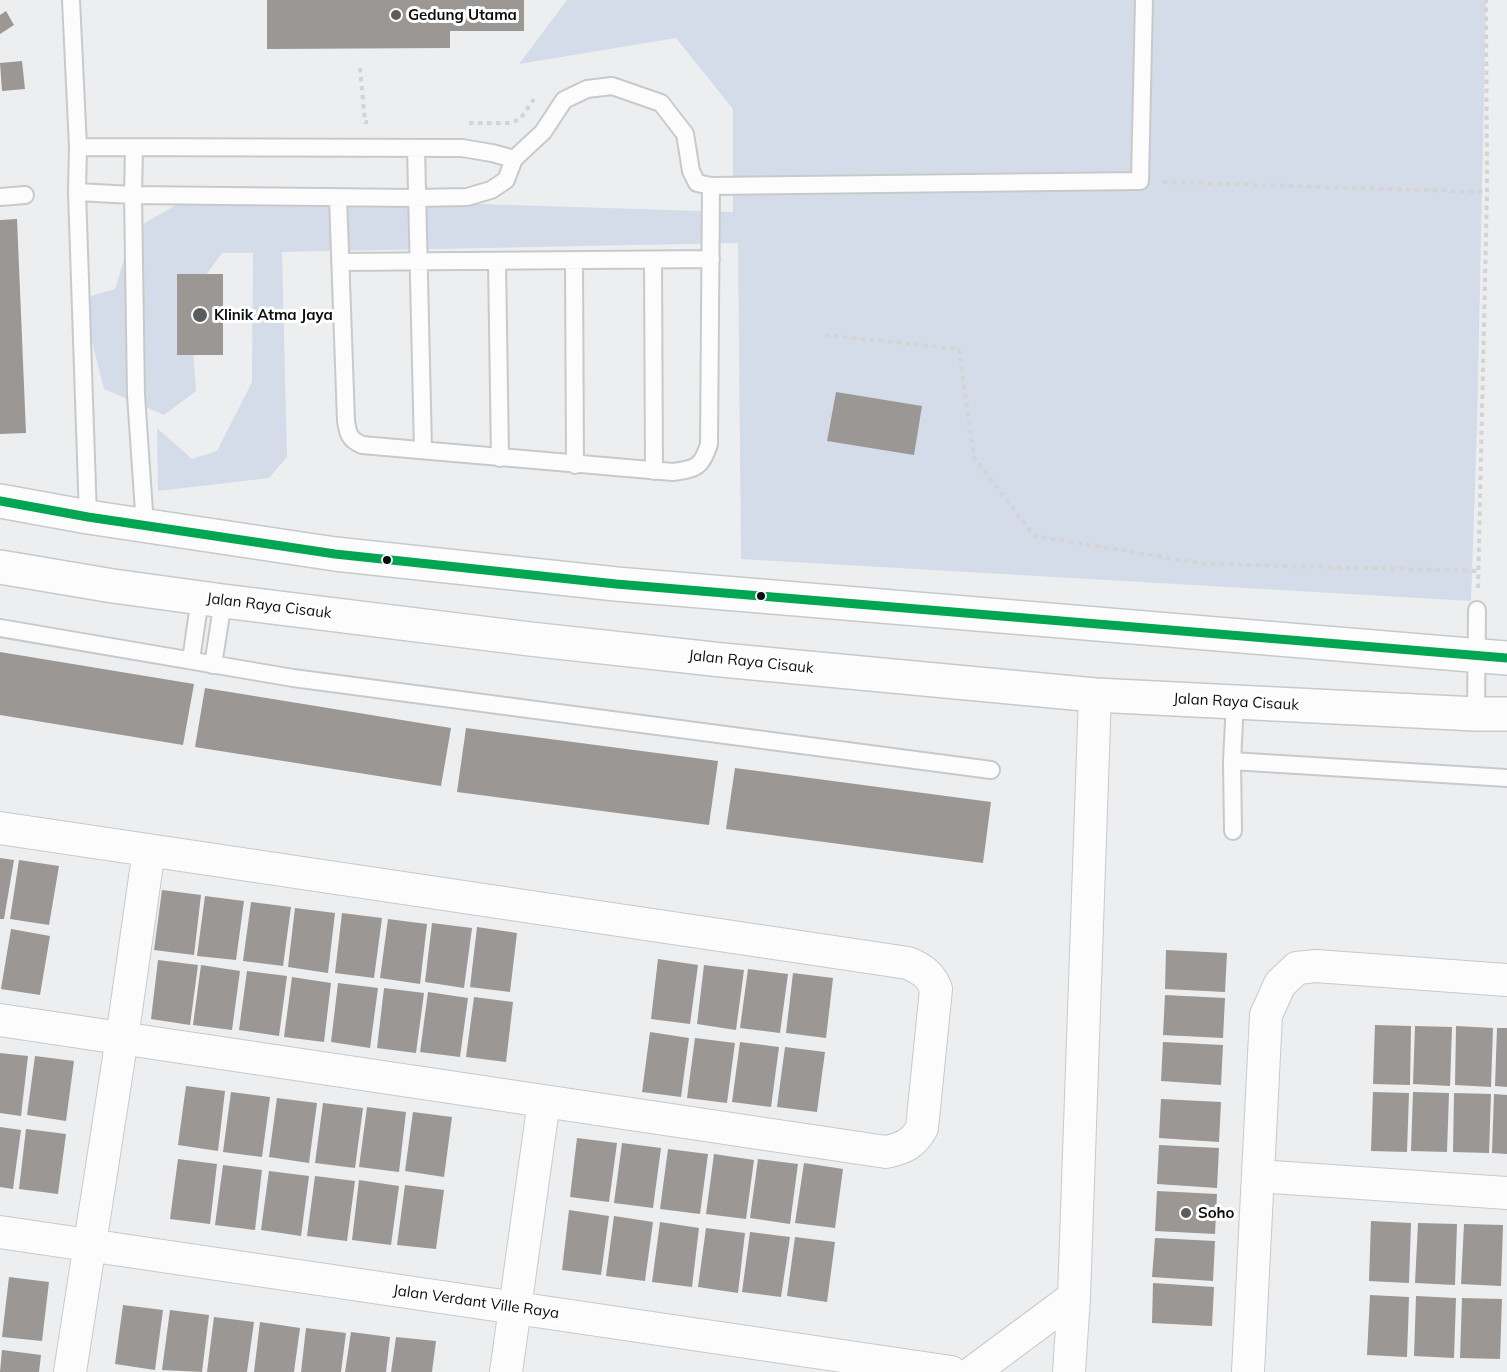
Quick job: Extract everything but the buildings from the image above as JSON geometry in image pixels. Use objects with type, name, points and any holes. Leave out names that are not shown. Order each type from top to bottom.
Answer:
[{"type":"main road","points":[[0,501],[88,517],[335,554],[616,584],[1492,658]]},
{"type":"main road","name":"Jalan Raya Cisauk","points":[[0,567],[113,586],[212,599],[688,656],[1095,694],[1492,714]]},
{"type":"street","points":[[1069,1372],[1074,1297],[1095,694]]},
{"type":"street","points":[[0,828],[908,963],[928,974],[936,989],[922,1128],[908,1145],[886,1152],[0,1020]]},
{"type":"street","points":[[70,1372],[149,850]]},
{"type":"street","points":[[1248,1372],[1266,1015],[1280,984],[1297,968],[1316,966],[1507,980]]},
{"type":"street","points":[[506,1372],[544,1101]]},
{"type":"street","points":[[1258,1176],[1507,1193]]},
{"type":"street","name":"Jalan Verdant Ville Raya","points":[[0,1232],[951,1372]]},
{"type":"street","points":[[973,1372],[1074,1297]]},
{"type":"lane","points":[[72,0],[88,517]]},
{"type":"lane","points":[[77,192],[133,195],[415,198],[467,196],[491,190],[506,180],[514,159],[543,132],[564,100],[587,89],[612,86],[661,103],[685,134],[691,171],[697,183],[711,186],[1140,181],[1144,0]]},
{"type":"lane","points":[[78,147],[462,148],[514,159]]},
{"type":"lane","points":[[134,147],[136,395],[145,526]]},
{"type":"lane","points":[[416,148],[415,198],[423,450]]},
{"type":"lane","points":[[338,197],[346,421],[348,436],[353,441],[362,445],[673,472],[693,469],[705,459],[709,444],[711,186]]},
{"type":"lane","points":[[0,196],[25,195]]},
{"type":"lane","points":[[340,262],[711,259]]},
{"type":"lane","points":[[653,260],[654,471]]},
{"type":"lane","points":[[497,261],[500,458]]},
{"type":"lane","points":[[574,261],[575,465]]},
{"type":"lane","points":[[191,660],[212,599]]},
{"type":"lane","points":[[212,599],[213,665]]},
{"type":"lane","points":[[1477,610],[1492,658],[1492,714]]},
{"type":"lane","points":[[0,628],[293,678],[991,770]]},
{"type":"lane","points":[[1233,831],[1232,761],[1235,702]]},
{"type":"lane","points":[[1232,761],[1507,778]]},
{"type":"path","points":[[1477,610],[1486,192],[1486,0]]},
{"type":"path","points":[[360,68],[365,122],[376,122]]},
{"type":"path","points":[[464,123],[504,123],[520,119],[544,87],[555,81],[564,100]]},
{"type":"path","points":[[1140,181],[1486,192]]},
{"type":"path","points":[[825,335],[959,349],[974,458],[1034,536],[1206,564],[1479,570]]},
{"type":"shaded area","points":[[567,0],[1486,0],[1471,601],[741,559],[738,243],[282,252],[287,457],[269,478],[158,491],[157,428],[192,459],[217,451],[252,382],[253,253],[222,253],[189,298],[196,391],[164,415],[104,389],[81,299],[115,289],[133,230],[193,195],[733,212],[733,109],[676,38],[519,64]]},
{"type":"transit line","points":[[0,501],[88,517],[335,554],[616,584],[1507,658]]},
{"type":"place","name":"Gedung Utama","points":[[396,15]]},
{"type":"place","name":"Klinik Atma Jaya","points":[[200,315]]},
{"type":"place","name":"Soho","points":[[1186,1213]]}]
